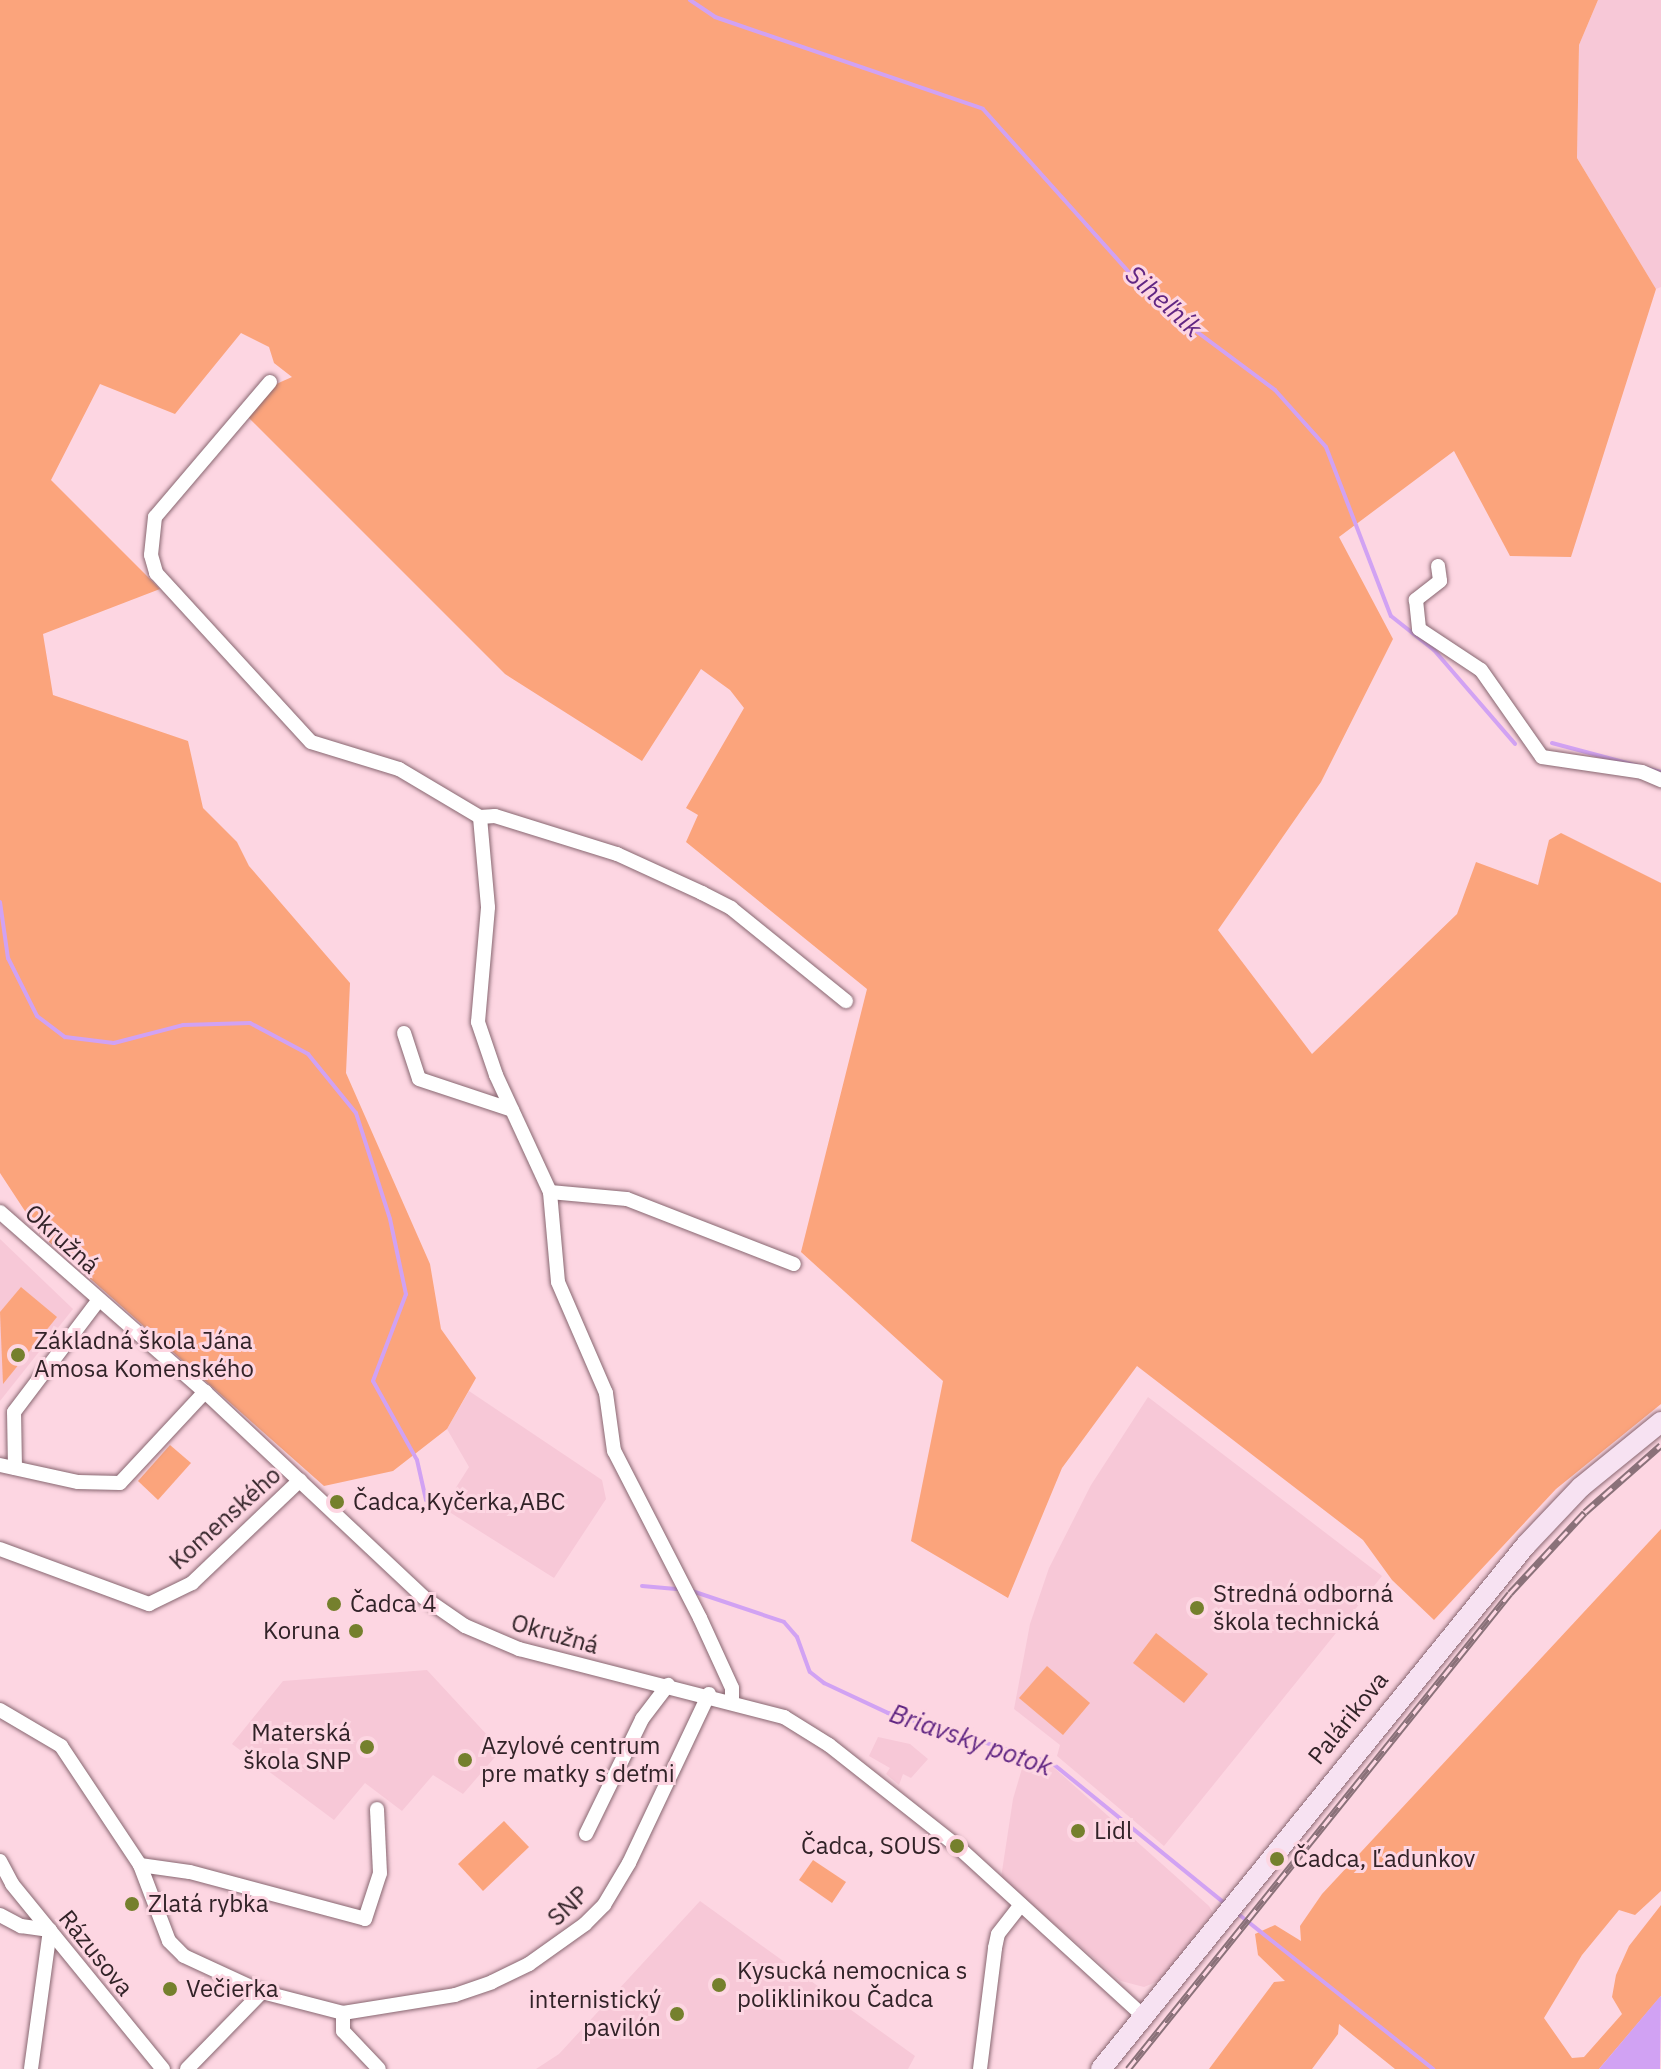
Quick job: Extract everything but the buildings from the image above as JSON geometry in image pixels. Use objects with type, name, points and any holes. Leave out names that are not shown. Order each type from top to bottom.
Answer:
[{"type":"main road","name":"Palárikova","points":[[1101,2069],[1227,1908],[1526,1545],[1581,1487],[1661,1422]]},
{"type":"street","points":[[270,382],[155,517],[151,555],[156,573],[311,742],[399,769],[480,817],[495,816],[617,854],[702,893],[731,908],[846,1001]]},
{"type":"street","points":[[1438,566],[1440,581],[1416,600],[1419,629],[1481,670],[1542,757],[1642,772],[1661,780]]},
{"type":"street","points":[[480,817],[488,907],[478,1022],[512,1110],[550,1192],[558,1282],[606,1393],[614,1451],[700,1618],[732,1688],[732,1700]]},
{"type":"street","points":[[404,1033],[419,1079],[512,1110]]},
{"type":"street","points":[[550,1192],[627,1199],[794,1264]]},
{"type":"street","name":"Okružná","points":[[0,1212],[205,1392],[423,1597],[465,1626],[519,1649],[709,1694],[784,1717],[829,1745],[957,1846],[1143,2016]]},
{"type":"street","points":[[15,1468],[14,1412],[98,1301]]},
{"type":"street","points":[[0,1465],[78,1482],[120,1483],[205,1392]]},
{"type":"street","name":"Komenského","points":[[0,1549],[149,1604],[192,1583],[300,1480]]},
{"type":"street","points":[[586,1834],[642,1719],[668,1685]]},
{"type":"street","name":"SNP","points":[[0,1710],[61,1746],[140,1865],[169,1941],[198,1966],[262,1992],[343,2013],[455,1995],[492,1982],[529,1964],[585,1924],[604,1905],[629,1863],[709,1694]]},
{"type":"street","points":[[140,1865],[190,1872],[365,1919],[380,1873],[377,1809]]},
{"type":"street","name":"Rázusova","points":[[0,1861],[50,1930],[163,2069]]},
{"type":"street","points":[[980,2069],[998,1934],[1021,1905]]},
{"type":"street","points":[[0,1915],[21,1926],[50,1930],[31,2069]]},
{"type":"street","points":[[187,2069],[262,1992]]},
{"type":"street","points":[[343,2013],[343,2031],[379,2069]]},
{"type":"shaded area","points":[[0,0],[1598,0],[1579,45],[1577,158],[1656,289],[1571,557],[1510,556],[1454,451],[1339,537],[1393,639],[1321,782],[1218,930],[1312,1054],[1457,914],[1476,862],[1538,885],[1549,840],[1561,833],[1661,883],[1661,1404],[1556,1489],[1434,1620],[1392,1580],[1363,1540],[1137,1366],[1062,1468],[1008,1598],[911,1541],[943,1381],[801,1252],[867,989],[686,842],[698,815],[686,808],[744,708],[730,690],[701,669],[642,761],[505,674],[246,415],[274,385],[292,377],[274,363],[269,347],[241,333],[175,414],[100,384],[51,480],[160,589],[43,634],[53,695],[188,741],[203,808],[237,842],[249,866],[350,983],[346,1073],[430,1264],[441,1329],[476,1378],[447,1429],[393,1471],[324,1486],[40,1234],[0,1173]]},
{"type":"shaded area","points":[[1598,0],[1661,0],[1661,287],[1656,289],[1577,158],[1579,45]]},
{"type":"shaded area","name":"Základná škola Jána Amosa Komenského","points":[[0,1239],[73,1309],[0,1401]]},
{"type":"shaded area","points":[[21,1287],[57,1317],[3,1384],[0,1312]]},
{"type":"shaded area","points":[[469,1391],[602,1480],[606,1499],[554,1578],[443,1508],[469,1467],[447,1429]]},
{"type":"shaded area","name":"Stredná odborná škola technická","points":[[1148,1397],[1382,1576],[1164,1846],[1057,1756],[1060,1745],[1014,1709],[1030,1624],[1049,1568],[1091,1485]]},
{"type":"shaded area","points":[[170,1445],[191,1463],[158,1500],[138,1481]]},
{"type":"shaded area","points":[[1661,1529],[1661,1891],[1635,1915],[1619,1910],[1582,1955],[1544,2018],[1572,2058],[1584,2057],[1622,2014],[1612,1997],[1616,1975],[1629,1946],[1661,1905],[1661,1996],[1599,2069],[1395,2069],[1339,2024],[1338,2034],[1312,2069],[1209,2069],[1274,1982],[1285,1981],[1258,1955],[1255,1934],[1275,1925],[1301,1941],[1300,1926],[1322,1894]]},
{"type":"shaded area","points":[[1156,1633],[1208,1674],[1184,1703],[1133,1663]]},
{"type":"shaded area","points":[[1047,1666],[1090,1703],[1063,1735],[1019,1698]]},
{"type":"shaded area","name":"Materská škola SNP","points":[[427,1670],[501,1750],[463,1794],[433,1775],[402,1811],[365,1783],[334,1820],[232,1744],[283,1681]]},
{"type":"shaded area","points":[[878,1737],[910,1744],[928,1759],[911,1778],[903,1774],[899,1785],[886,1774],[890,1768],[869,1756]]},
{"type":"shaded area","points":[[1026,1755],[1051,1765],[1209,1906],[1213,1913],[1161,1980],[1144,1987],[1121,1981],[1001,1878],[1013,1799]]},
{"type":"shaded area","points":[[504,1821],[529,1847],[483,1891],[458,1864]]},
{"type":"shaded area","points":[[813,1860],[846,1882],[832,1903],[799,1880]]},
{"type":"shaded area","name":"Kysucká nemocnica s poliklinikou Čadca","points":[[700,1901],[915,2056],[908,2069],[536,2069],[559,2054]]},
{"type":"shaded area","points":[[1661,1996],[1660,2069],[1599,2069],[1658,1999]]},
{"type":"waterway","name":"Siheľník","points":[[690,0],[715,17],[983,109],[1153,299],[1275,390],[1326,447],[1391,616],[1434,650],[1515,744]]},
{"type":"waterway","name":"Siheľník","points":[[1552,743],[1661,772]]},
{"type":"waterway","name":"Briavsky potok","points":[[0,902],[8,958],[37,1016],[65,1037],[114,1043],[183,1025],[250,1023],[308,1054],[356,1113],[390,1219],[406,1294],[373,1381],[417,1460],[426,1500]]},
{"type":"waterway","name":"Briavsky potok","points":[[642,1586],[679,1589]]},
{"type":"waterway","name":"Briavsky potok","points":[[692,1591],[784,1622],[797,1637],[810,1672],[824,1683],[888,1713],[1052,1763],[1227,1905]]},
{"type":"waterway","name":"Briavsky potok","points":[[1237,1913],[1433,2069]]},
{"type":"railway","points":[[1128,2069],[1510,1593],[1585,1512],[1661,1445]]},
{"type":"place","name":"Základná škola Jána Amosa Komenského","points":[[18,1355]]},
{"type":"place","name":"Čadca,Kyčerka,ABC","points":[[337,1502]]},
{"type":"place","name":"Čadca 4","points":[[334,1604]]},
{"type":"place","name":"Stredná odborná škola technická","points":[[1197,1608]]},
{"type":"place","name":"Koruna","points":[[356,1631]]},
{"type":"place","name":"Materská škola SNP","points":[[367,1747]]},
{"type":"place","name":"Azylové centrum pre matky s deťmi","points":[[465,1760]]},
{"type":"place","name":"Lidl","points":[[1078,1831]]},
{"type":"place","name":"Čadca, SOUS","points":[[957,1846]]},
{"type":"place","name":"Čadca, Ľadunkov","points":[[1277,1859]]},
{"type":"place","name":"Zlatá rybka","points":[[132,1904]]},
{"type":"place","name":"Kysucká nemocnica s poliklinikou Čadca","points":[[719,1985]]},
{"type":"place","name":"Večierka","points":[[170,1989]]},
{"type":"place","name":"internistický pavilón","points":[[677,2014]]}]
